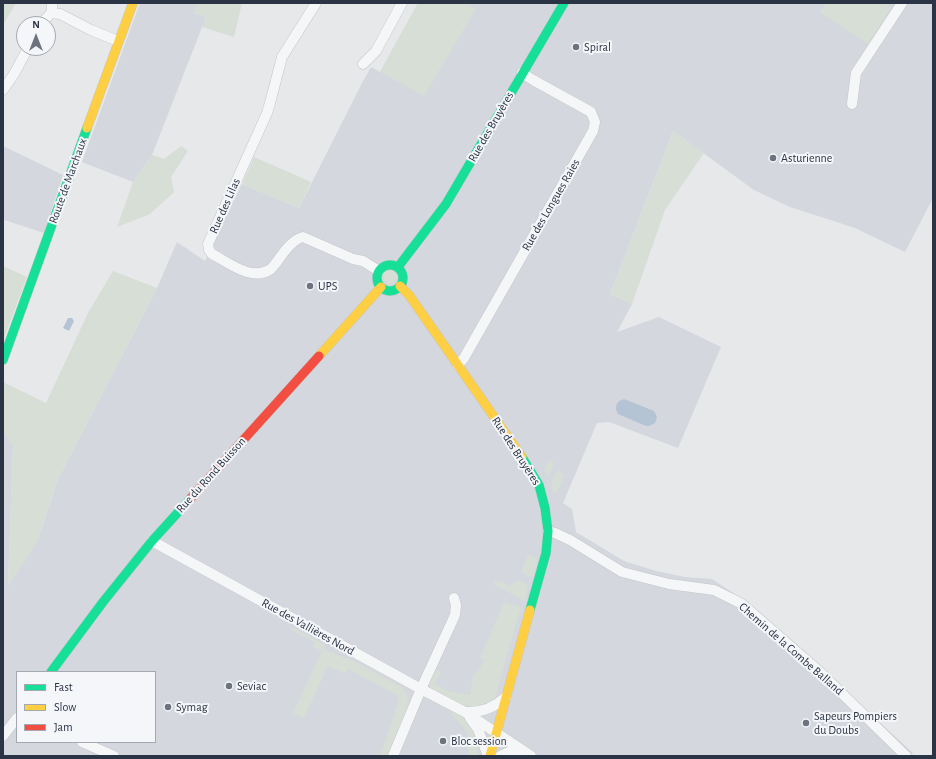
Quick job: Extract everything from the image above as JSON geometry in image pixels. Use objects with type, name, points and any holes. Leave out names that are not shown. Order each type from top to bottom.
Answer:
[{"type":"street","name":"Route de Marchaux","points":[[3,360],[133,3]]},
{"type":"street","name":"Rue des Lilas","points":[[316,3],[282,57],[269,108],[208,244],[209,250],[212,254],[248,273],[255,275],[271,269],[292,243],[298,238],[303,237],[353,259],[363,261],[379,271]]},
{"type":"street","points":[[363,64],[376,51],[402,3]]},
{"type":"street","name":"Rue des Bruyères","points":[[398,267],[446,204],[522,72],[564,3]]},
{"type":"street","points":[[852,104],[856,74],[902,3]]},
{"type":"street","points":[[51,8],[91,30],[118,41]]},
{"type":"street","points":[[3,90],[24,56]]},
{"type":"street","name":"Rue des Longues Raies","points":[[458,365],[464,358],[593,131],[595,122],[591,112],[533,80],[522,72]]},
{"type":"street","points":[[386,265],[394,265],[398,267],[402,272],[403,278],[400,286],[397,289],[388,291],[381,287],[377,277],[379,271],[386,265]]},
{"type":"street","name":"Rue des Bruyères","points":[[400,286],[409,295],[527,464],[539,485],[545,508],[548,531],[544,561],[489,756]]},
{"type":"street","name":"Rue du Rond Buisson","points":[[52,671],[103,602],[152,541],[381,287]]},
{"type":"street","name":"Chemin de la Combe Balland","points":[[548,531],[570,540],[622,572],[669,584],[714,590],[742,604],[821,673],[906,756]]},
{"type":"street","name":"Rue des Vallières Nord","points":[[152,541],[465,712],[527,753]]},
{"type":"street","points":[[393,756],[421,689],[455,615],[456,605],[454,598]]},
{"type":"street","points":[[465,712],[480,712],[499,703],[506,697]]},
{"type":"street","points":[[465,712],[478,729],[489,756]]},
{"type":"street","points":[[501,714],[507,732],[527,753]]},
{"type":"street","points":[[3,736],[16,719]]},
{"type":"street","points":[[84,743],[114,756]]},
{"type":"street","points":[[500,756],[511,751],[527,753]]},
{"type":"shaded area","points":[[3,3],[16,3],[3,25]]},
{"type":"shaded area","points":[[140,3],[198,3],[194,13],[206,17],[152,155],[133,182],[82,162]]},
{"type":"shaded area","points":[[198,3],[242,3],[234,37],[202,27],[206,17],[194,13]]},
{"type":"shaded area","points":[[418,3],[933,3],[933,198],[905,252],[855,228],[790,207],[754,190],[673,131],[610,294],[632,304],[617,332],[659,317],[721,347],[678,448],[609,422],[597,423],[563,503],[572,509],[576,532],[624,561],[656,571],[685,577],[712,579],[733,593],[769,621],[913,753],[910,756],[3,756],[3,432],[13,445],[8,586],[38,540],[58,479],[157,288],[177,242],[205,261],[242,184],[299,208],[371,67],[380,72]]},
{"type":"shaded area","points":[[418,3],[466,3],[476,9],[424,96],[380,72]]},
{"type":"shaded area","points":[[825,3],[885,3],[892,7],[868,44],[820,12]]},
{"type":"shaded area","points":[[673,131],[704,153],[665,210],[632,304],[610,294]]},
{"type":"shaded area","points":[[3,146],[63,175],[44,233],[4,220],[3,223]]},
{"type":"shaded area","points":[[181,146],[188,151],[171,177],[174,192],[150,214],[117,227],[133,182],[152,155],[164,159]]},
{"type":"shaded area","points":[[254,157],[311,182],[299,208],[242,184]]},
{"type":"shaded area","points":[[3,266],[27,277],[3,341]]},
{"type":"shaded area","points":[[390,269],[395,271],[397,276],[395,281],[390,283],[385,281],[383,276],[385,271]]},
{"type":"shaded area","points":[[113,271],[157,288],[58,479],[38,540],[8,587],[13,445],[3,432],[3,382],[46,403],[88,313]]},
{"type":"shaded area","points":[[551,460],[554,465],[549,477],[544,471],[548,461]]},
{"type":"shaded area","points":[[558,469],[564,476],[558,491],[555,494],[551,488],[552,481]]},
{"type":"shaded area","points":[[528,555],[536,558],[537,560],[533,576],[529,576],[521,572]]},
{"type":"shaded area","points":[[518,580],[527,585],[528,588],[525,601],[493,584],[495,581],[499,581],[510,586]]},
{"type":"shaded area","points":[[504,602],[521,607],[495,698],[489,704],[482,707],[474,707],[455,702],[431,691],[429,682],[436,670],[438,670],[441,672],[435,684],[450,691],[470,695],[473,675],[479,669],[484,660],[480,658]]},
{"type":"shaded area","points":[[292,627],[323,644],[327,651],[356,662],[403,688],[408,697],[407,707],[388,756],[380,756],[399,699],[396,695],[348,669],[345,674],[328,666],[304,718],[293,713],[322,651],[313,647],[315,642],[291,630]]},
{"type":"shaded area","points":[[453,711],[474,729],[478,741],[477,756],[469,756],[467,734],[464,727],[451,715]]},
{"type":"water","points":[[68,318],[72,318],[74,321],[69,331],[63,328]]},
{"type":"water","points":[[624,399],[654,411],[657,417],[655,423],[646,426],[618,414],[616,405],[619,401]]},
{"type":"traffic: fast","points":[[398,267],[446,204],[564,3]]},
{"type":"traffic: fast","points":[[3,360],[87,128]]},
{"type":"traffic: fast","points":[[390,265],[399,269],[403,278],[399,287],[390,291],[381,287],[377,278],[381,269],[390,265]]},
{"type":"traffic: fast","points":[[522,457],[539,485],[545,508],[548,531],[546,553],[530,610]]},
{"type":"traffic: fast","points":[[52,671],[103,602],[152,541],[191,498]]},
{"type":"traffic: slow","points":[[87,128],[133,3]]},
{"type":"traffic: slow","points":[[400,286],[409,295],[522,457]]},
{"type":"traffic: slow","points":[[319,356],[381,287]]},
{"type":"traffic: slow","points":[[490,756],[530,610]]},
{"type":"traffic: jam","points":[[191,498],[319,356]]},
{"type":"place","name":"Spiral","points":[[576,47]]},
{"type":"place","name":"Asturienne","points":[[773,158]]},
{"type":"place","name":"UPS","points":[[310,286]]},
{"type":"place","name":"Seviac","points":[[229,686]]},
{"type":"place","name":"Symag","points":[[168,707]]},
{"type":"place","name":"Sapeurs Pompiers du Doubs","points":[[806,723]]},
{"type":"place","name":"Bloc session","points":[[443,741]]}]
